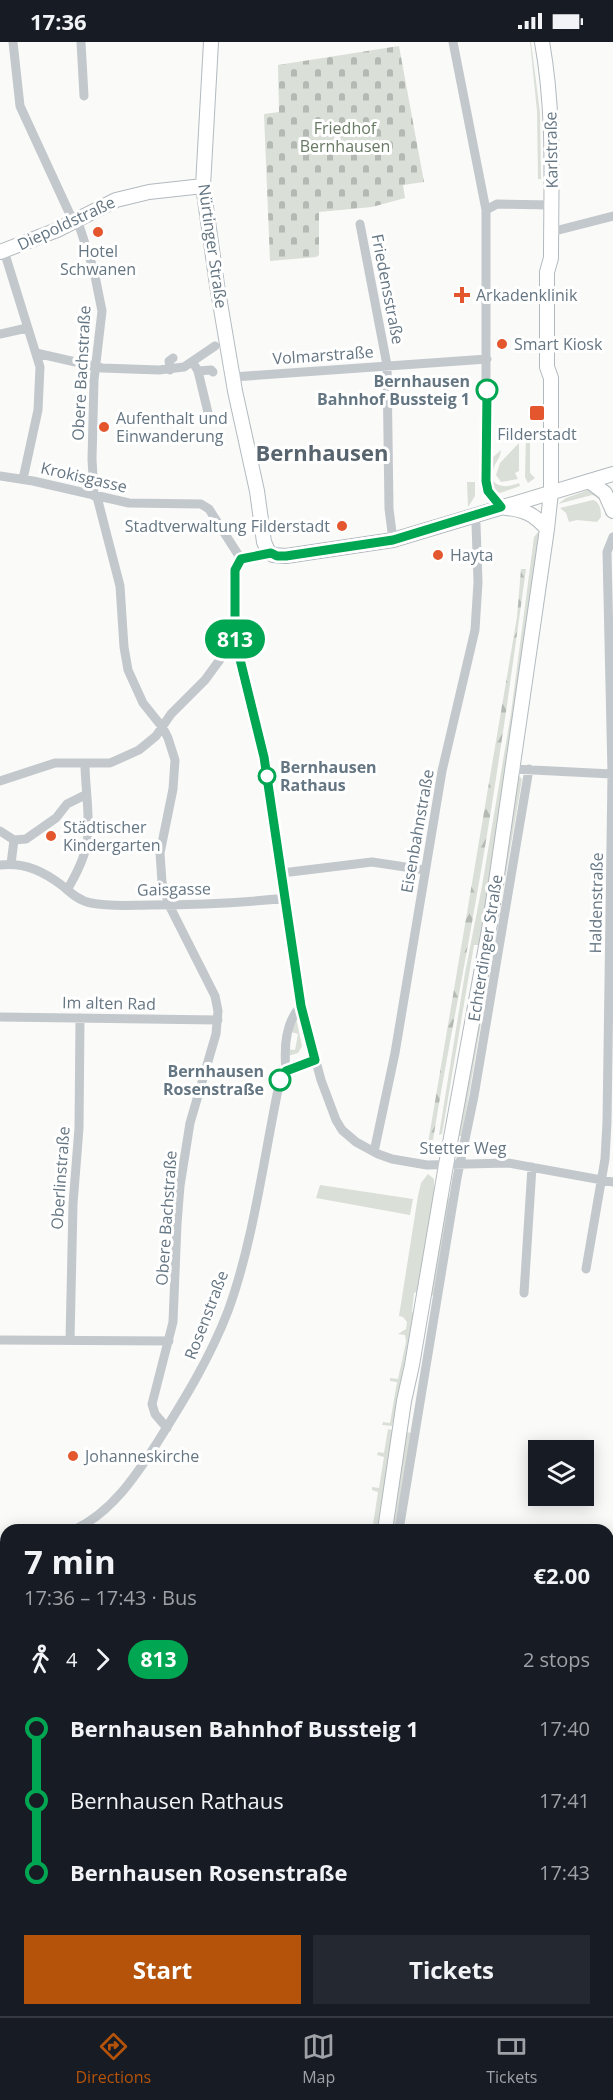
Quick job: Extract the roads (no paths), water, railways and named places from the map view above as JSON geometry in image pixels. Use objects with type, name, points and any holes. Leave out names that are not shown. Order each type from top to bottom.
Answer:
[{"type":"main road","name":"Nürtinger Straße","points":[[211,42],[203,186],[233,377],[257,491],[264,542],[271,553]]},
{"type":"main road","name":"Karlstraße","points":[[542,42],[552,133],[551,258],[547,272],[551,297],[552,331],[547,367],[551,378],[550,492]]},
{"type":"main road","name":"Diepoldstraße","points":[[2,251],[44,236],[109,202],[127,196],[203,186]]},
{"type":"main road","points":[[271,553],[286,556],[393,540],[613,474]]},
{"type":"main road","points":[[589,481],[605,493],[613,511]]},
{"type":"main road","name":"Echterdinger Straße","points":[[386,1524],[404,1401],[453,1164],[513,769],[547,529],[550,492]]},
{"type":"main road","points":[[501,507],[525,511],[535,516],[547,529]]},
{"type":"street","name":"Obere Bachstraße","points":[[13,42],[20,106],[75,220],[100,296],[102,324],[96,367],[92,438],[95,496],[120,586],[124,647],[128,670],[142,703],[163,728],[175,760],[173,789],[160,853],[162,882],[169,905],[214,996],[218,1011],[216,1034],[190,1123],[185,1151],[178,1207],[174,1306],[169,1341],[152,1404],[154,1414],[167,1428]]},
{"type":"street","points":[[81,42],[84,96]]},
{"type":"street","points":[[453,42],[486,210],[488,266],[486,481],[488,491],[501,507]]},
{"type":"street","points":[[486,210],[497,204],[552,205]]},
{"type":"street","points":[[551,232],[613,216]]},
{"type":"street","name":"Friedensstraße","points":[[360,224],[387,365],[389,509],[393,540]]},
{"type":"street","points":[[2,251],[40,367],[38,410],[23,479]]},
{"type":"street","points":[[0,334],[27,328]]},
{"type":"street","points":[[36,353],[96,367],[121,370],[170,370],[184,366],[215,346]]},
{"type":"street","points":[[170,370],[170,361],[173,358]]},
{"type":"street","points":[[194,358],[210,421]]},
{"type":"street","name":"Volmarstraße","points":[[233,377],[487,359]]},
{"type":"street","points":[[198,371],[211,370],[213,372]]},
{"type":"street","name":"Krokisgasse","points":[[0,476],[129,503],[201,504],[208,509],[241,559]]},
{"type":"street","name":"Eisenbahnstraße","points":[[374,1152],[395,1053],[446,753],[475,630],[478,594],[477,545],[476,524],[472,515]]},
{"type":"street","name":"Haldenstraße","points":[[586,1269],[602,1181],[608,1113],[612,774],[607,552],[613,537]]},
{"type":"street","points":[[271,553],[241,559],[235,570],[235,639],[264,757],[301,1006]]},
{"type":"street","points":[[0,782],[48,765],[110,763],[128,756],[148,743],[163,728],[171,714],[205,680],[235,639]]},
{"type":"street","points":[[67,890],[80,865],[87,843],[85,764]]},
{"type":"street","points":[[513,769],[612,774]]},
{"type":"street","name":"Echterdinger Straße","points":[[400,1524],[421,1404],[453,1164],[474,1096],[529,769]]},
{"type":"street","points":[[0,831],[14,840],[26,839],[56,818],[67,804],[85,795]]},
{"type":"street","points":[[0,865],[12,864],[14,840]]},
{"type":"street","points":[[282,873],[372,862],[425,870]]},
{"type":"street","name":"Gaisgasse","points":[[12,864],[38,870],[77,898],[92,903],[169,905],[286,898]]},
{"type":"street","name":"Stetter Weg","points":[[301,1006],[329,1104],[342,1130],[356,1142],[383,1157],[414,1163],[502,1162],[613,1182]]},
{"type":"street","name":"Rosenstraße","points":[[87,1524],[95,1520],[121,1494],[167,1428],[203,1367],[229,1308],[244,1254],[280,1080],[286,1071],[285,1051],[290,1022],[301,1006]]},
{"type":"street","name":"Im alten Rad","points":[[0,1017],[218,1020]]},
{"type":"street","name":"Oberlinstraße","points":[[70,1340],[73,1204],[79,1128],[80,1018]]},
{"type":"street","points":[[286,1071],[315,1060]]},
{"type":"street","points":[[524,1293],[532,1167]]},
{"type":"street","points":[[0,1340],[169,1341]]},
{"type":"street","points":[[404,1401],[421,1404]]},
{"type":"street","points":[[95,1520],[95,1524]]},
{"type":"place","name":"Hotel Schwanen","points":[[98,232]]},
{"type":"place","name":"Arkadenklinik","points":[[462,295]]},
{"type":"place","name":"Smart Kiosk","points":[[502,344]]},
{"type":"place","name":"Bernhausen Bahnhof Bussteig 1","points":[[487,390]]},
{"type":"place","name":"Filderstadt","points":[[537,413]]},
{"type":"place","name":"Aufenthalt und Einwanderung","points":[[104,427]]},
{"type":"place","name":"Stadtverwaltung Filderstadt","points":[[342,526]]},
{"type":"place","name":"Hayta","points":[[438,555]]},
{"type":"place","name":"Bernhausen Rathaus","points":[[267,776]]},
{"type":"place","name":"Städtischer Kindergarten","points":[[51,836]]},
{"type":"place","name":"Bernhausen Rosenstraße","points":[[280,1080]]},
{"type":"place","name":"Johanneskirche","points":[[73,1456]]},
{"type":"district","name":"Bernhausen","points":[[322,452]]},
{"type":"park label","name":"Friedhof Bernhausen","points":[[345,137]]}]
